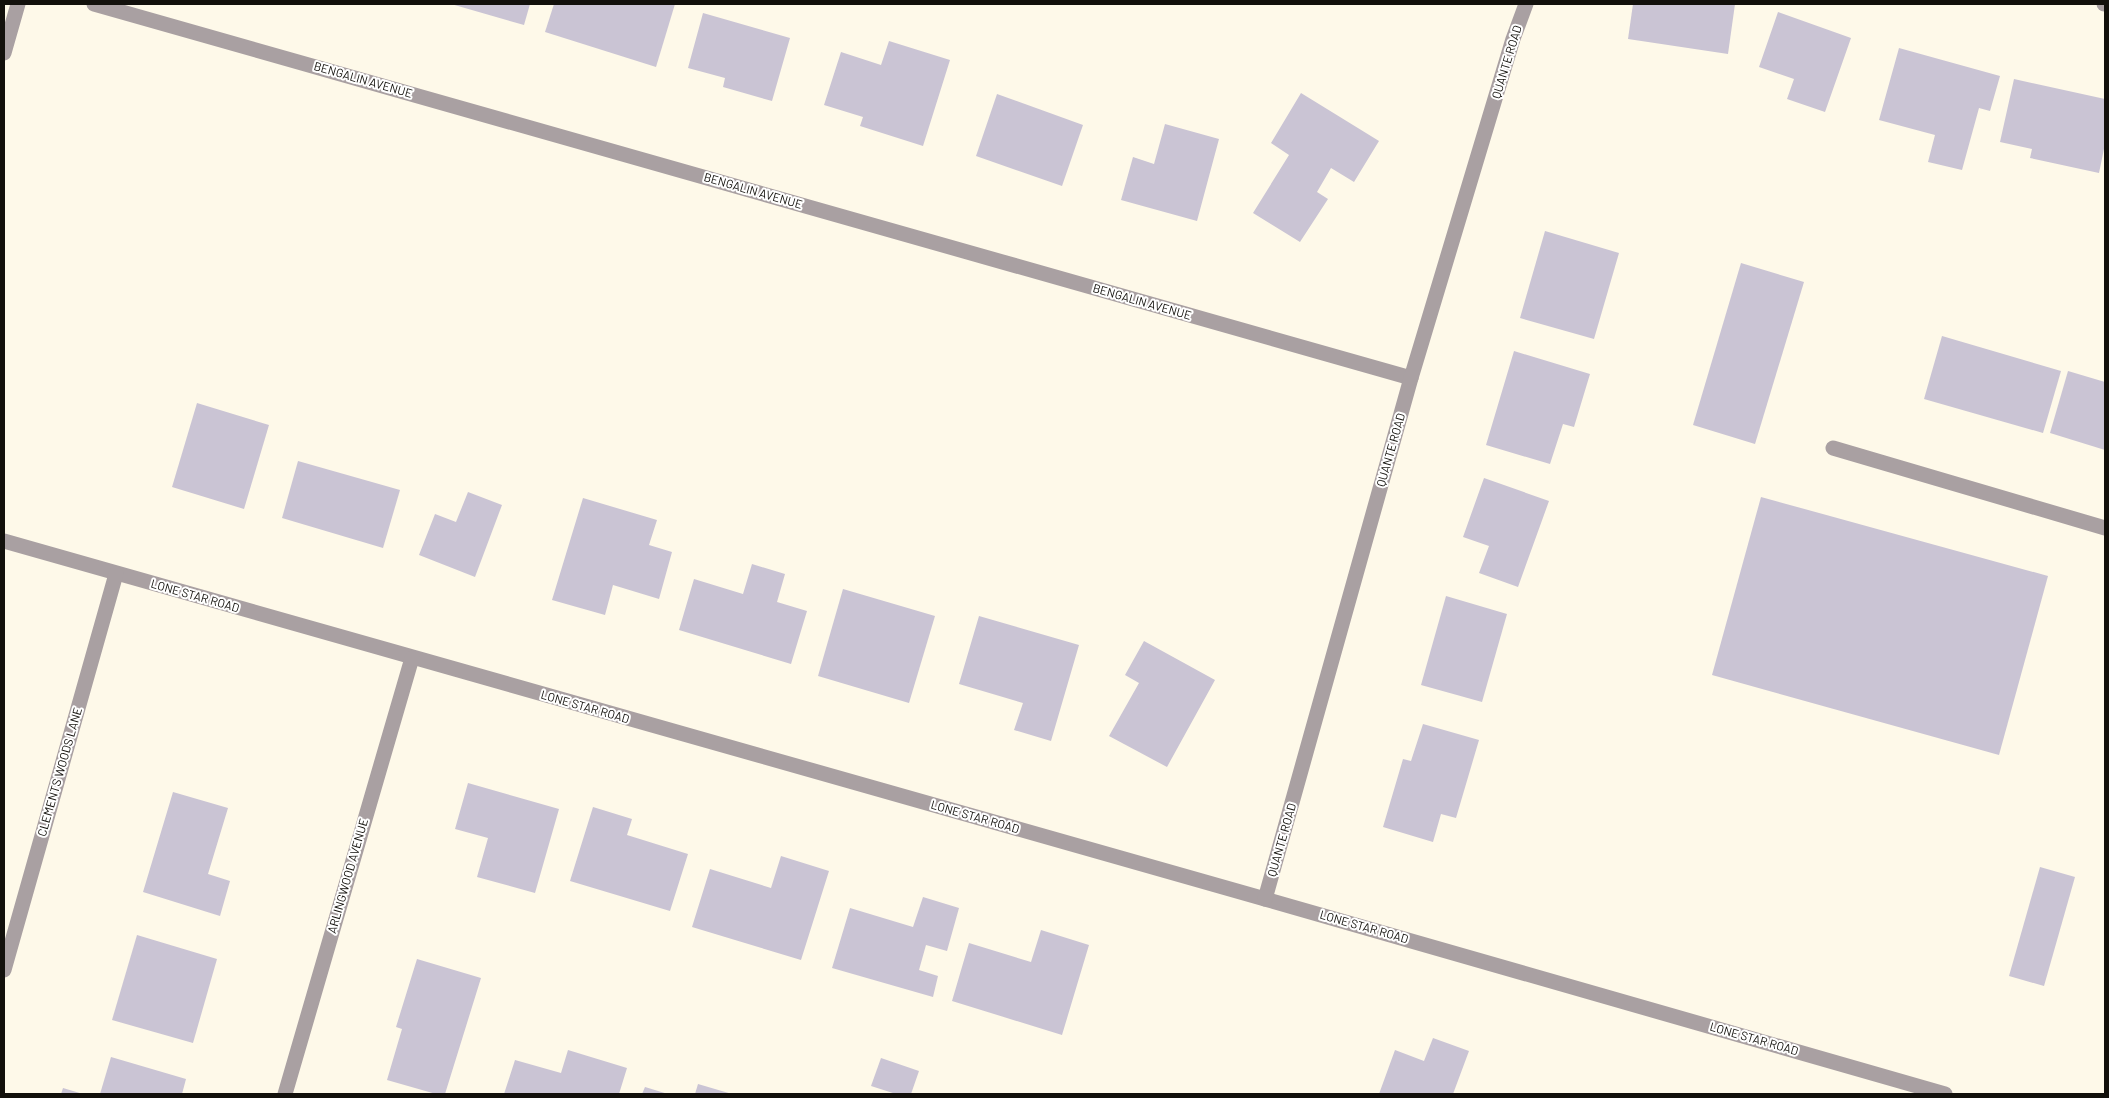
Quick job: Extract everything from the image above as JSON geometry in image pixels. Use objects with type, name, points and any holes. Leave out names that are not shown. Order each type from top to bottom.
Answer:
[{"type":"street","points":[[4,53],[18,4]]},
{"type":"street","name":"BENGALIN AVENUE","points":[[94,4],[1412,378]]},
{"type":"street","name":"QUANTE ROAD","points":[[1265,899],[1412,378],[1510,48],[1526,4]]},
{"type":"street","points":[[1833,448],[2105,528]]},
{"type":"street","name":"LONE STAR ROAD","points":[[4,541],[1945,1094]]},
{"type":"street","name":"CLEMENTS WOODS LANE","points":[[4,970],[116,574]]},
{"type":"street","name":"ARLINGWOOD AVENUE","points":[[285,1094],[412,658]]},
{"type":"building","points":[[451,4],[530,4],[524,25]]},
{"type":"building","points":[[554,4],[675,4],[656,67],[545,32]]},
{"type":"building","points":[[1633,4],[1735,4],[1728,54],[1628,39]]},
{"type":"building","points":[[1778,12],[1851,38],[1825,112],[1787,99],[1794,79],[1759,67]]},
{"type":"building","points":[[703,13],[790,38],[772,101],[723,87],[725,78],[688,68]]},
{"type":"building","points":[[889,41],[950,60],[923,146],[860,126],[863,117],[824,105],[841,52],[881,65]]},
{"type":"building","points":[[1899,48],[2000,76],[1990,111],[1979,108],[1962,170],[1928,162],[1935,135],[1879,120]]},
{"type":"building","points":[[2014,79],[2105,99],[2105,144],[2099,173],[2030,158],[2032,149],[2000,142]]},
{"type":"building","points":[[1301,93],[1379,141],[1354,182],[1331,168],[1317,192],[1328,199],[1300,242],[1253,213],[1289,155],[1271,143]]},
{"type":"building","points":[[997,94],[1083,125],[1062,186],[976,156]]},
{"type":"building","points":[[1165,124],[1219,139],[1197,221],[1121,200],[1133,157],[1154,164]]},
{"type":"building","points":[[1545,231],[1619,253],[1594,339],[1520,318]]},
{"type":"building","points":[[1741,263],[1804,282],[1755,444],[1693,425]]},
{"type":"building","points":[[1942,336],[2061,371],[2043,433],[1924,399]]},
{"type":"building","points":[[1514,351],[1590,374],[1574,427],[1563,424],[1550,464],[1486,445]]},
{"type":"building","points":[[2068,371],[2105,382],[2105,450],[2050,433]]},
{"type":"building","points":[[197,403],[269,425],[244,509],[172,487]]},
{"type":"building","points":[[298,461],[400,490],[383,548],[282,518]]},
{"type":"building","points":[[1484,478],[1549,501],[1518,587],[1479,573],[1489,546],[1463,537]]},
{"type":"building","points":[[468,492],[502,505],[475,577],[419,555],[435,514],[456,522]]},
{"type":"building","points":[[1761,497],[2048,576],[1999,755],[1712,675]]},
{"type":"building","points":[[583,498],[657,520],[649,545],[672,552],[659,599],[613,585],[605,615],[552,600]]},
{"type":"building","points":[[752,564],[785,574],[777,602],[807,611],[791,664],[679,630],[694,579],[743,594]]},
{"type":"building","points":[[843,589],[935,616],[909,703],[818,676]]},
{"type":"building","points":[[1446,596],[1507,614],[1482,702],[1421,685]]},
{"type":"building","points":[[979,616],[1079,645],[1051,741],[1014,730],[1023,703],[959,684]]},
{"type":"building","points":[[1144,641],[1215,680],[1167,767],[1109,736],[1139,683],[1125,675]]},
{"type":"building","points":[[1423,724],[1479,740],[1456,818],[1441,814],[1433,842],[1383,827],[1403,759],[1411,761]]},
{"type":"building","points":[[468,783],[559,809],[535,893],[477,877],[488,838],[455,829]]},
{"type":"building","points":[[173,792],[228,808],[208,874],[230,881],[220,916],[143,892]]},
{"type":"building","points":[[593,807],[632,819],[627,835],[688,854],[670,911],[570,881]]},
{"type":"building","points":[[781,856],[829,871],[801,960],[692,927],[710,869],[771,888]]},
{"type":"building","points":[[2040,867],[2075,877],[2044,986],[2009,976]]},
{"type":"building","points":[[923,897],[959,908],[947,951],[926,945],[919,970],[938,976],[933,997],[832,968],[850,908],[913,927]]},
{"type":"building","points":[[1041,930],[1089,945],[1062,1035],[952,1001],[969,943],[1031,962]]},
{"type":"building","points":[[137,935],[217,959],[193,1043],[112,1020]]},
{"type":"building","points":[[417,959],[481,978],[445,1094],[436,1094],[387,1080],[402,1029],[396,1027]]},
{"type":"building","points":[[1433,1038],[1469,1051],[1453,1094],[1379,1094],[1395,1050],[1424,1061]]},
{"type":"building","points":[[568,1050],[627,1068],[619,1094],[504,1094],[515,1060],[561,1073]]},
{"type":"building","points":[[111,1057],[186,1079],[182,1094],[100,1094]]},
{"type":"building","points":[[881,1058],[919,1071],[911,1094],[896,1094],[871,1086]]},
{"type":"building","points":[[698,1084],[732,1094],[695,1094]]},
{"type":"building","points":[[645,1087],[668,1094],[642,1094]]},
{"type":"building","points":[[63,1088],[83,1094],[61,1094]]}]
